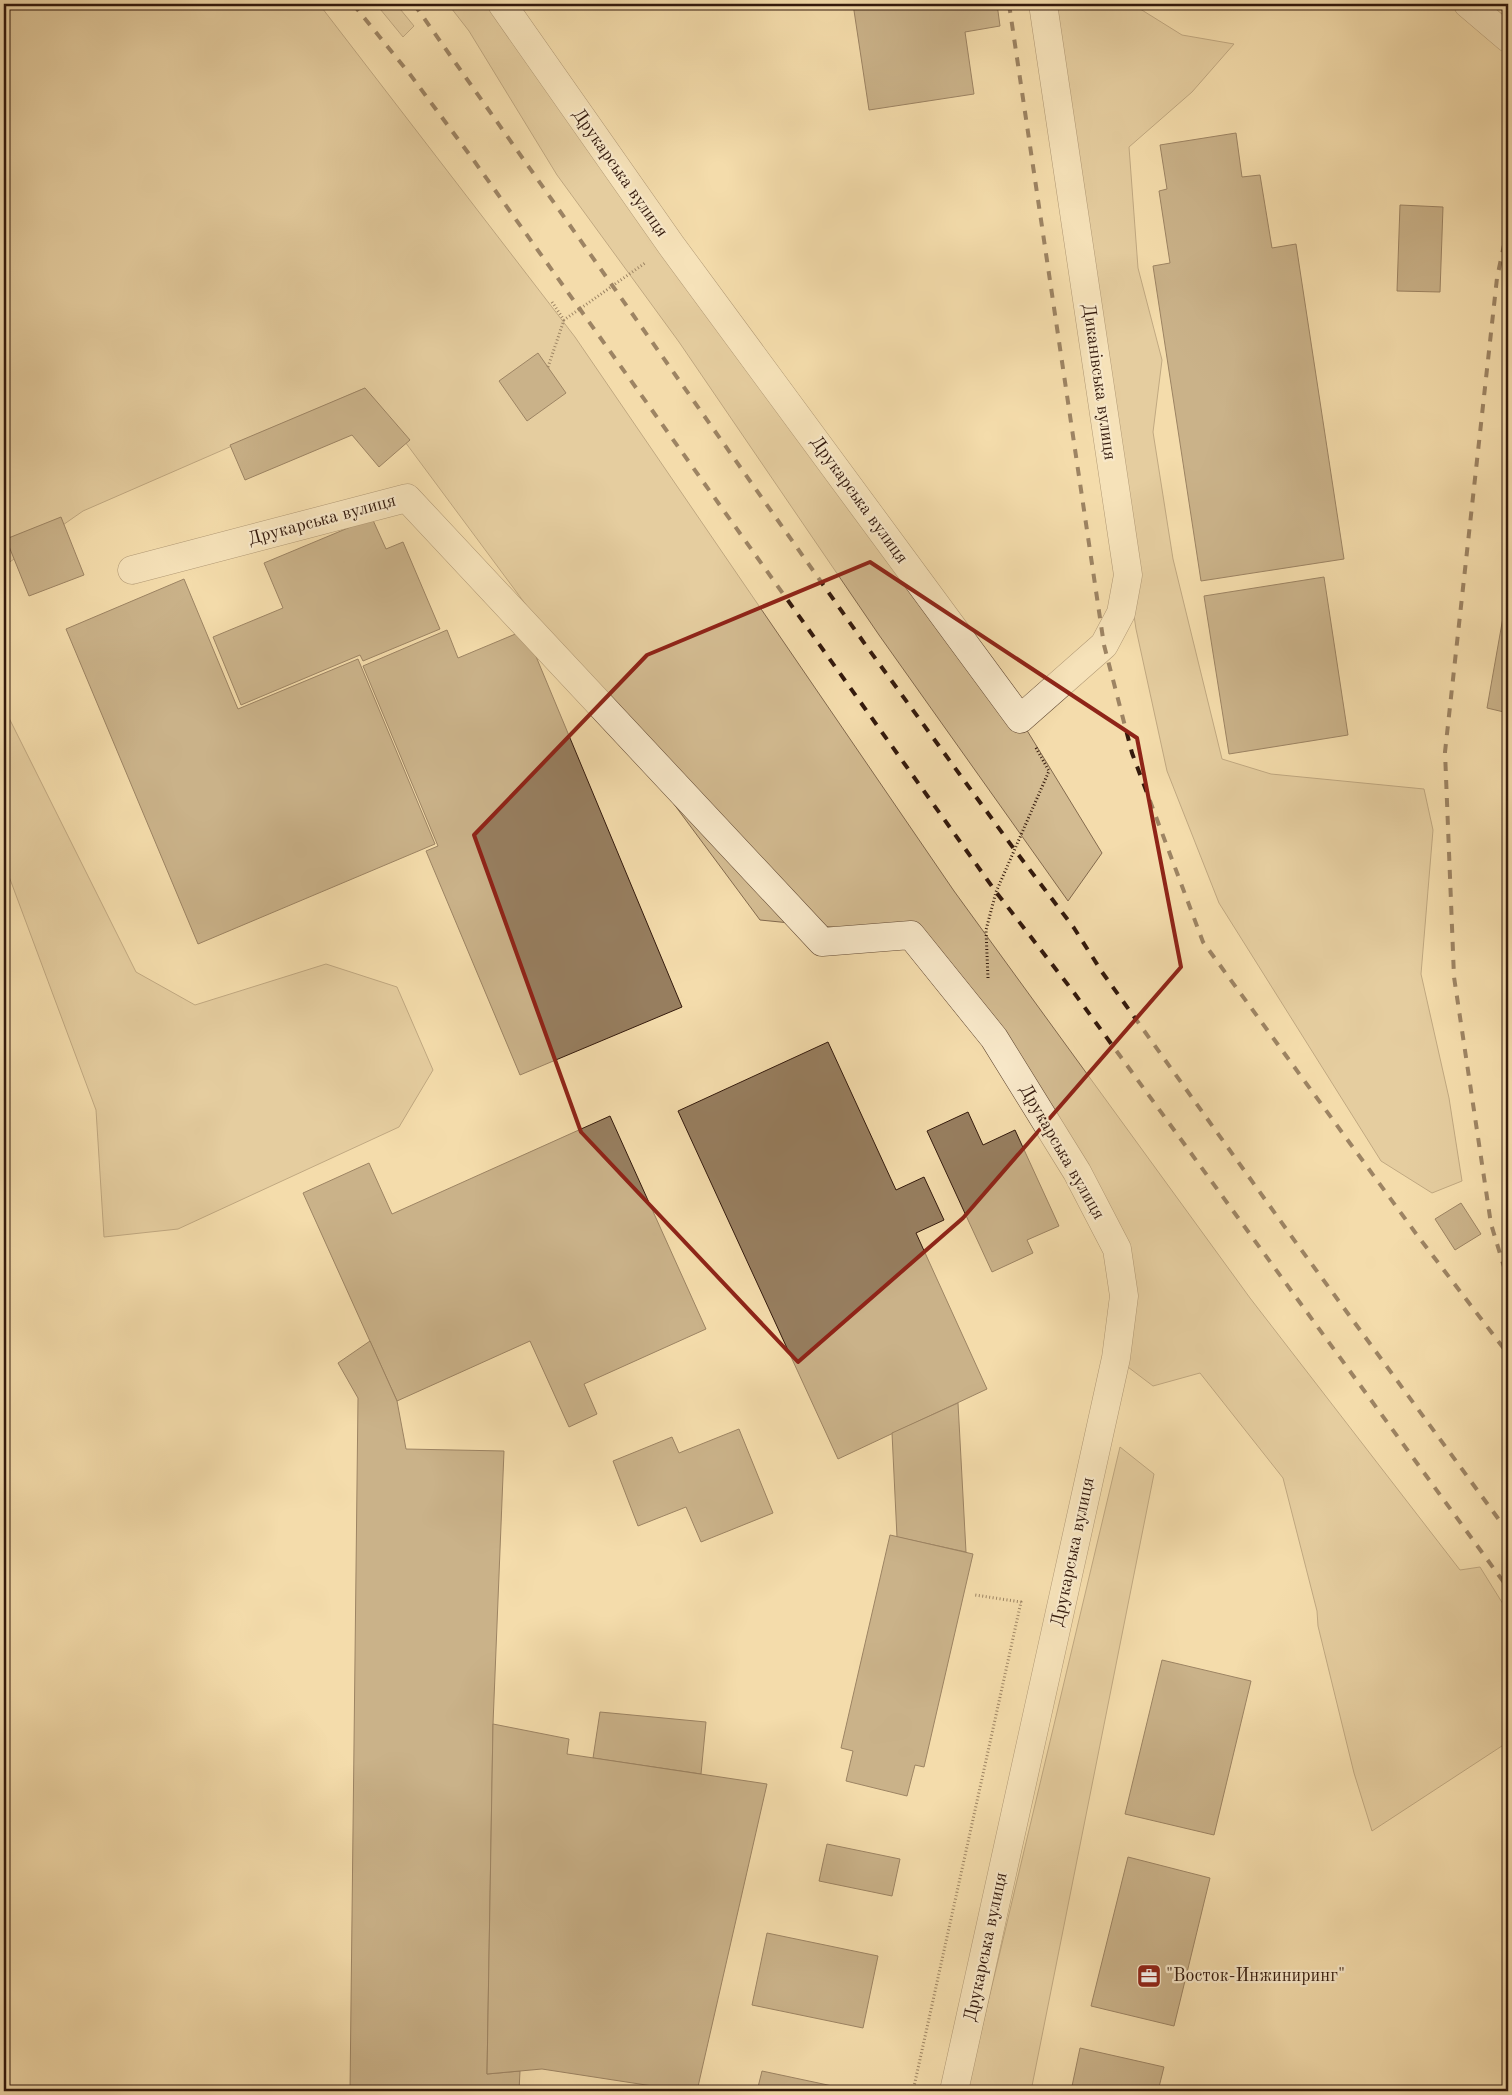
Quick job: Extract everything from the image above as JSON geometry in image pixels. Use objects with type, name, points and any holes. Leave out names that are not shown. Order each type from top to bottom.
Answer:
[{"type":"street","name":"Друкарська вулиця","points":[[502,4],[671,245],[1020,719]]},
{"type":"street","name":"Диканівська вулиця","points":[[1020,719],[1104,645],[1121,613],[1128,575],[1043,4]]},
{"type":"street","points":[[1468,4],[1508,38]]},
{"type":"street","name":"Друкарська вулиця","points":[[132,570],[407,498],[822,942],[912,935],[994,1038],[1078,1172],[1116,1248],[1124,1296],[1116,1358],[954,2091]]},
{"type":"path","points":[[548,367],[564,320],[671,245]]},
{"type":"path","points":[[552,302],[564,320]]},
{"type":"path","points":[[988,986],[986,930],[996,892],[1049,771],[1020,719]]},
{"type":"path","points":[[913,2091],[1021,1602],[975,1595]]},
{"type":"highlighted area","points":[[870,562],[1137,738],[1181,967],[963,1218],[798,1362],[581,1132],[474,835],[647,655]]},
{"type":"shaded area","points":[[4,4],[319,4],[575,337],[954,891],[1250,1298],[1460,1570],[1480,1567],[1508,1612],[1508,1742],[1372,1831],[1354,1773],[1318,1626],[1317,1611],[1283,1478],[1200,1373],[1153,1386],[1116,1358],[1117,1248],[911,935],[760,920],[365,388],[83,511],[4,566]]},
{"type":"shaded area","points":[[376,4],[396,4],[414,26],[403,37]]},
{"type":"shaded area","points":[[448,4],[498,4],[1020,719],[1102,853],[1068,901],[879,635],[679,342],[557,175],[469,31]]},
{"type":"shaded area","points":[[1043,4],[1136,4],[1137,7],[1182,35],[1234,44],[1192,92],[1129,147],[1138,268],[1162,360],[1153,432],[1173,559],[1222,759],[1271,774],[1424,789],[1433,830],[1421,974],[1449,1098],[1462,1181],[1432,1193],[1381,1161],[1219,903],[1167,771],[1136,629]]},
{"type":"shaded area","points":[[4,644],[9,718],[136,972],[195,1005],[326,964],[397,987],[433,1070],[399,1127],[178,1229],[104,1237],[96,1110],[4,863]]},
{"type":"shaded area","points":[[1120,1447],[1154,1474],[1031,2091],[967,2091]]},
{"type":"building","points":[[853,4],[997,4],[1000,26],[965,32],[974,94],[869,110]]},
{"type":"building","points":[[1236,133],[1242,177],[1260,175],[1272,248],[1296,244],[1344,559],[1201,581],[1153,266],[1170,263],[1159,191],[1167,189],[1160,145]]},
{"type":"building","points":[[1400,205],[1443,207],[1440,292],[1397,291]]},
{"type":"building","points":[[538,353],[566,393],[527,421],[499,381]]},
{"type":"building","points":[[365,388],[410,440],[379,467],[352,435],[245,480],[230,445]]},
{"type":"building","points":[[61,517],[84,575],[29,596],[6,539]]},
{"type":"building","points":[[372,518],[386,549],[403,542],[440,629],[363,661],[360,655],[241,705],[213,637],[283,608],[264,563]]},
{"type":"building","points":[[1324,577],[1348,735],[1229,754],[1204,596]]},
{"type":"building","points":[[184,579],[238,709],[358,659],[435,844],[198,944],[66,629]]},
{"type":"building","points":[[1508,589],[1508,713],[1487,708]]},
{"type":"building","points":[[447,630],[458,658],[525,630],[682,1007],[520,1075],[426,851],[438,846],[363,666]]},
{"type":"building","points":[[828,1042],[896,1190],[924,1177],[944,1220],[916,1233],[987,1389],[838,1459],[678,1111]]},
{"type":"building","points":[[968,1112],[983,1145],[1015,1130],[1059,1226],[1027,1240],[1033,1253],[992,1272],[927,1131]]},
{"type":"building","points":[[610,1116],[706,1329],[584,1384],[597,1414],[569,1427],[530,1341],[397,1401],[303,1193],[369,1163],[392,1214]]},
{"type":"building","points":[[1461,1203],[1481,1234],[1455,1250],[1435,1219]]},
{"type":"building","points":[[370,1341],[397,1401],[406,1449],[504,1451],[493,1724],[487,2074],[520,2071],[519,2091],[350,2091],[358,1398],[338,1363]]},
{"type":"building","points":[[958,1403],[966,1552],[897,1537],[892,1433]]},
{"type":"building","points":[[739,1429],[773,1513],[701,1542],[686,1507],[638,1526],[613,1461],[672,1437],[679,1453]]},
{"type":"building","points":[[890,1535],[973,1554],[924,1767],[915,1765],[907,1796],[846,1781],[853,1751],[841,1748]]},
{"type":"building","points":[[1162,1660],[1251,1681],[1214,1835],[1125,1814]]},
{"type":"building","points":[[600,1712],[706,1722],[701,1774],[593,1758]]},
{"type":"building","points":[[493,1724],[569,1739],[567,1754],[767,1784],[697,2091],[685,2091],[542,2069],[487,2074]]},
{"type":"building","points":[[827,1844],[900,1859],[892,1896],[819,1881]]},
{"type":"building","points":[[1128,1857],[1210,1878],[1174,2026],[1091,2006]]},
{"type":"building","points":[[767,1933],[878,1956],[863,2028],[752,2005]]},
{"type":"building","points":[[1080,2048],[1164,2067],[1158,2091],[1071,2091]]},
{"type":"building","points":[[762,2071],[856,2091],[757,2091]]},
{"type":"railway","points":[[353,4],[409,73],[472,158],[996,892],[1072,990],[1508,1588]]},
{"type":"railway","points":[[414,4],[867,647],[1074,928],[1102,972],[1297,1244],[1508,1532]]},
{"type":"railway","points":[[1009,4],[1104,645],[1132,753],[1203,942],[1417,1235],[1508,1354]]},
{"type":"railway","points":[[1508,226],[1497,278],[1445,752],[1454,977],[1491,1224],[1508,1280]]},
{"type":"place","name":"\"Восток-Инжиниринг\"","points":[[1149,1976]]}]
